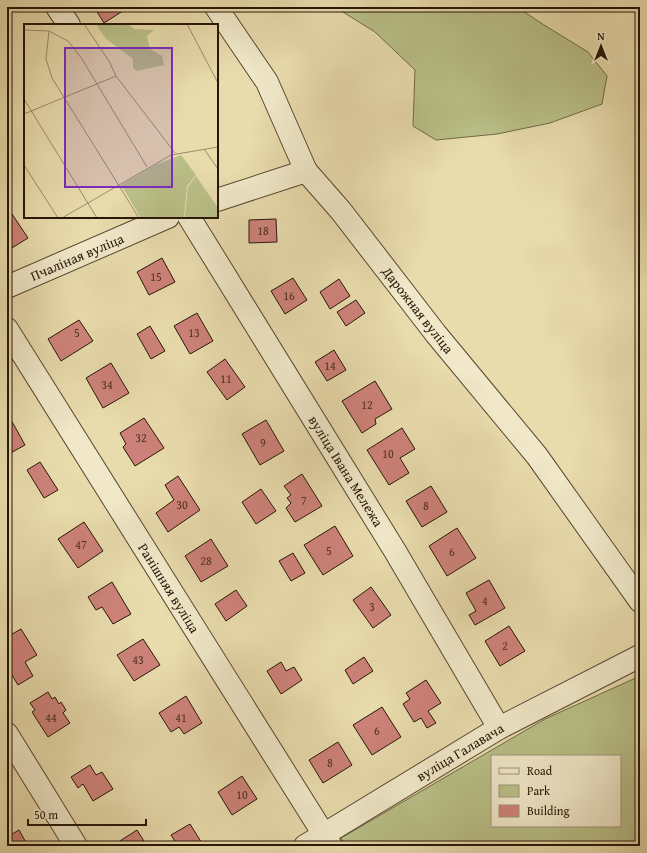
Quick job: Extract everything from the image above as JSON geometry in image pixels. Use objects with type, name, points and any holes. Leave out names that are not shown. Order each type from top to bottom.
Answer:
[{"type":"street","points":[[57,7],[68,24]]},
{"type":"street","name":"Дарожная вуліца","points":[[216,7],[267,82],[306,171],[341,210],[436,334],[537,456],[640,601]]},
{"type":"street","points":[[218,200],[306,171]]},
{"type":"street","name":"Пчаліная вуліца","points":[[7,287],[166,218]]},
{"type":"street","name":"вуліца Івана Мележа","points":[[190,218],[395,550],[499,728]]},
{"type":"street","name":"Ранішняя вуліца","points":[[7,329],[327,840]]},
{"type":"street","name":"вуліца Галавача","points":[[305,846],[327,840],[499,728],[640,656]]},
{"type":"street","points":[[7,734],[76,846]]},
{"type":"green space","points":[[335,7],[517,7],[588,52],[607,76],[602,104],[550,123],[497,134],[436,140],[413,126],[415,70],[375,32]]},
{"type":"green space","points":[[640,676],[640,846],[345,846],[341,838],[545,719]]},
{"type":"building","points":[[94,7],[129,7],[104,23]]},
{"type":"building","points":[[10,211],[28,238],[7,251],[7,213]]},
{"type":"building","points":[[276,219],[277,242],[249,243],[249,220]]},
{"type":"building","points":[[162,258],[175,282],[149,295],[137,272]]},
{"type":"building","points":[[293,278],[307,300],[285,314],[271,291]]},
{"type":"building","points":[[339,279],[350,296],[330,309],[320,292]]},
{"type":"building","points":[[356,300],[365,313],[346,326],[337,312]]},
{"type":"building","points":[[197,313],[213,341],[190,354],[174,326]]},
{"type":"building","points":[[79,320],[93,341],[61,361],[48,339]]},
{"type":"building","points":[[150,326],[165,351],[151,359],[137,334]]},
{"type":"building","points":[[334,350],[346,370],[327,381],[315,362]]},
{"type":"building","points":[[225,359],[245,387],[227,400],[207,372]]},
{"type":"building","points":[[111,363],[129,393],[103,408],[86,378]]},
{"type":"building","points":[[375,381],[392,409],[375,419],[376,424],[362,433],[342,401]]},
{"type":"building","points":[[10,418],[25,445],[7,455],[7,419]]},
{"type":"building","points":[[144,418],[164,448],[135,466],[123,447],[126,444],[120,433]]},
{"type":"building","points":[[266,420],[284,451],[260,465],[242,434]]},
{"type":"building","points":[[402,428],[415,449],[400,458],[409,473],[389,485],[367,450]]},
{"type":"building","points":[[40,462],[58,490],[44,498],[27,470]]},
{"type":"building","points":[[302,474],[322,506],[295,522],[286,508],[291,503],[287,498],[291,495],[284,486]]},
{"type":"building","points":[[178,476],[200,510],[168,532],[156,513],[174,500],[165,485]]},
{"type":"building","points":[[431,486],[447,512],[422,527],[406,501]]},
{"type":"building","points":[[261,489],[276,511],[256,524],[242,502]]},
{"type":"building","points":[[84,522],[103,551],[78,568],[58,539]]},
{"type":"building","points":[[335,526],[353,556],[323,575],[304,545]]},
{"type":"building","points":[[457,528],[476,558],[447,576],[429,546]]},
{"type":"building","points":[[211,539],[228,566],[201,582],[185,556]]},
{"type":"building","points":[[293,553],[305,573],[291,581],[279,561]]},
{"type":"building","points":[[489,580],[505,608],[475,625],[469,615],[476,611],[466,593]]},
{"type":"building","points":[[112,582],[131,614],[113,624],[102,607],[96,610],[88,597]]},
{"type":"building","points":[[371,587],[391,615],[373,628],[353,600]]},
{"type":"building","points":[[236,590],[247,606],[226,621],[215,604]]},
{"type":"building","points":[[509,626],[525,651],[500,666],[485,641]]},
{"type":"building","points":[[21,629],[37,655],[25,662],[33,676],[18,685],[7,667],[11,664],[7,657],[7,637]]},
{"type":"building","points":[[143,639],[160,665],[134,681],[117,655]]},
{"type":"building","points":[[364,657],[373,671],[353,684],[345,670]]},
{"type":"building","points":[[281,662],[286,671],[294,667],[302,680],[281,694],[267,671]]},
{"type":"building","points":[[426,680],[441,703],[428,711],[436,723],[427,728],[421,718],[414,722],[403,704],[410,699],[406,693]]},
{"type":"building","points":[[48,692],[52,699],[55,697],[59,704],[61,702],[66,710],[63,713],[70,723],[48,737],[32,712],[35,710],[30,703]]},
{"type":"building","points":[[186,696],[202,723],[184,734],[179,727],[171,732],[159,713]]},
{"type":"building","points":[[382,707],[401,737],[372,755],[353,725]]},
{"type":"building","points":[[338,742],[352,765],[323,783],[309,760]]},
{"type":"building","points":[[90,765],[96,775],[102,772],[113,789],[93,801],[83,784],[78,788],[71,777]]},
{"type":"building","points":[[242,776],[257,799],[232,815],[218,792]]},
{"type":"building","points":[[190,824],[203,845],[178,846],[171,835]]},
{"type":"building","points":[[19,830],[28,846],[7,846],[7,837]]},
{"type":"building","points":[[137,830],[147,846],[112,846]]}]
